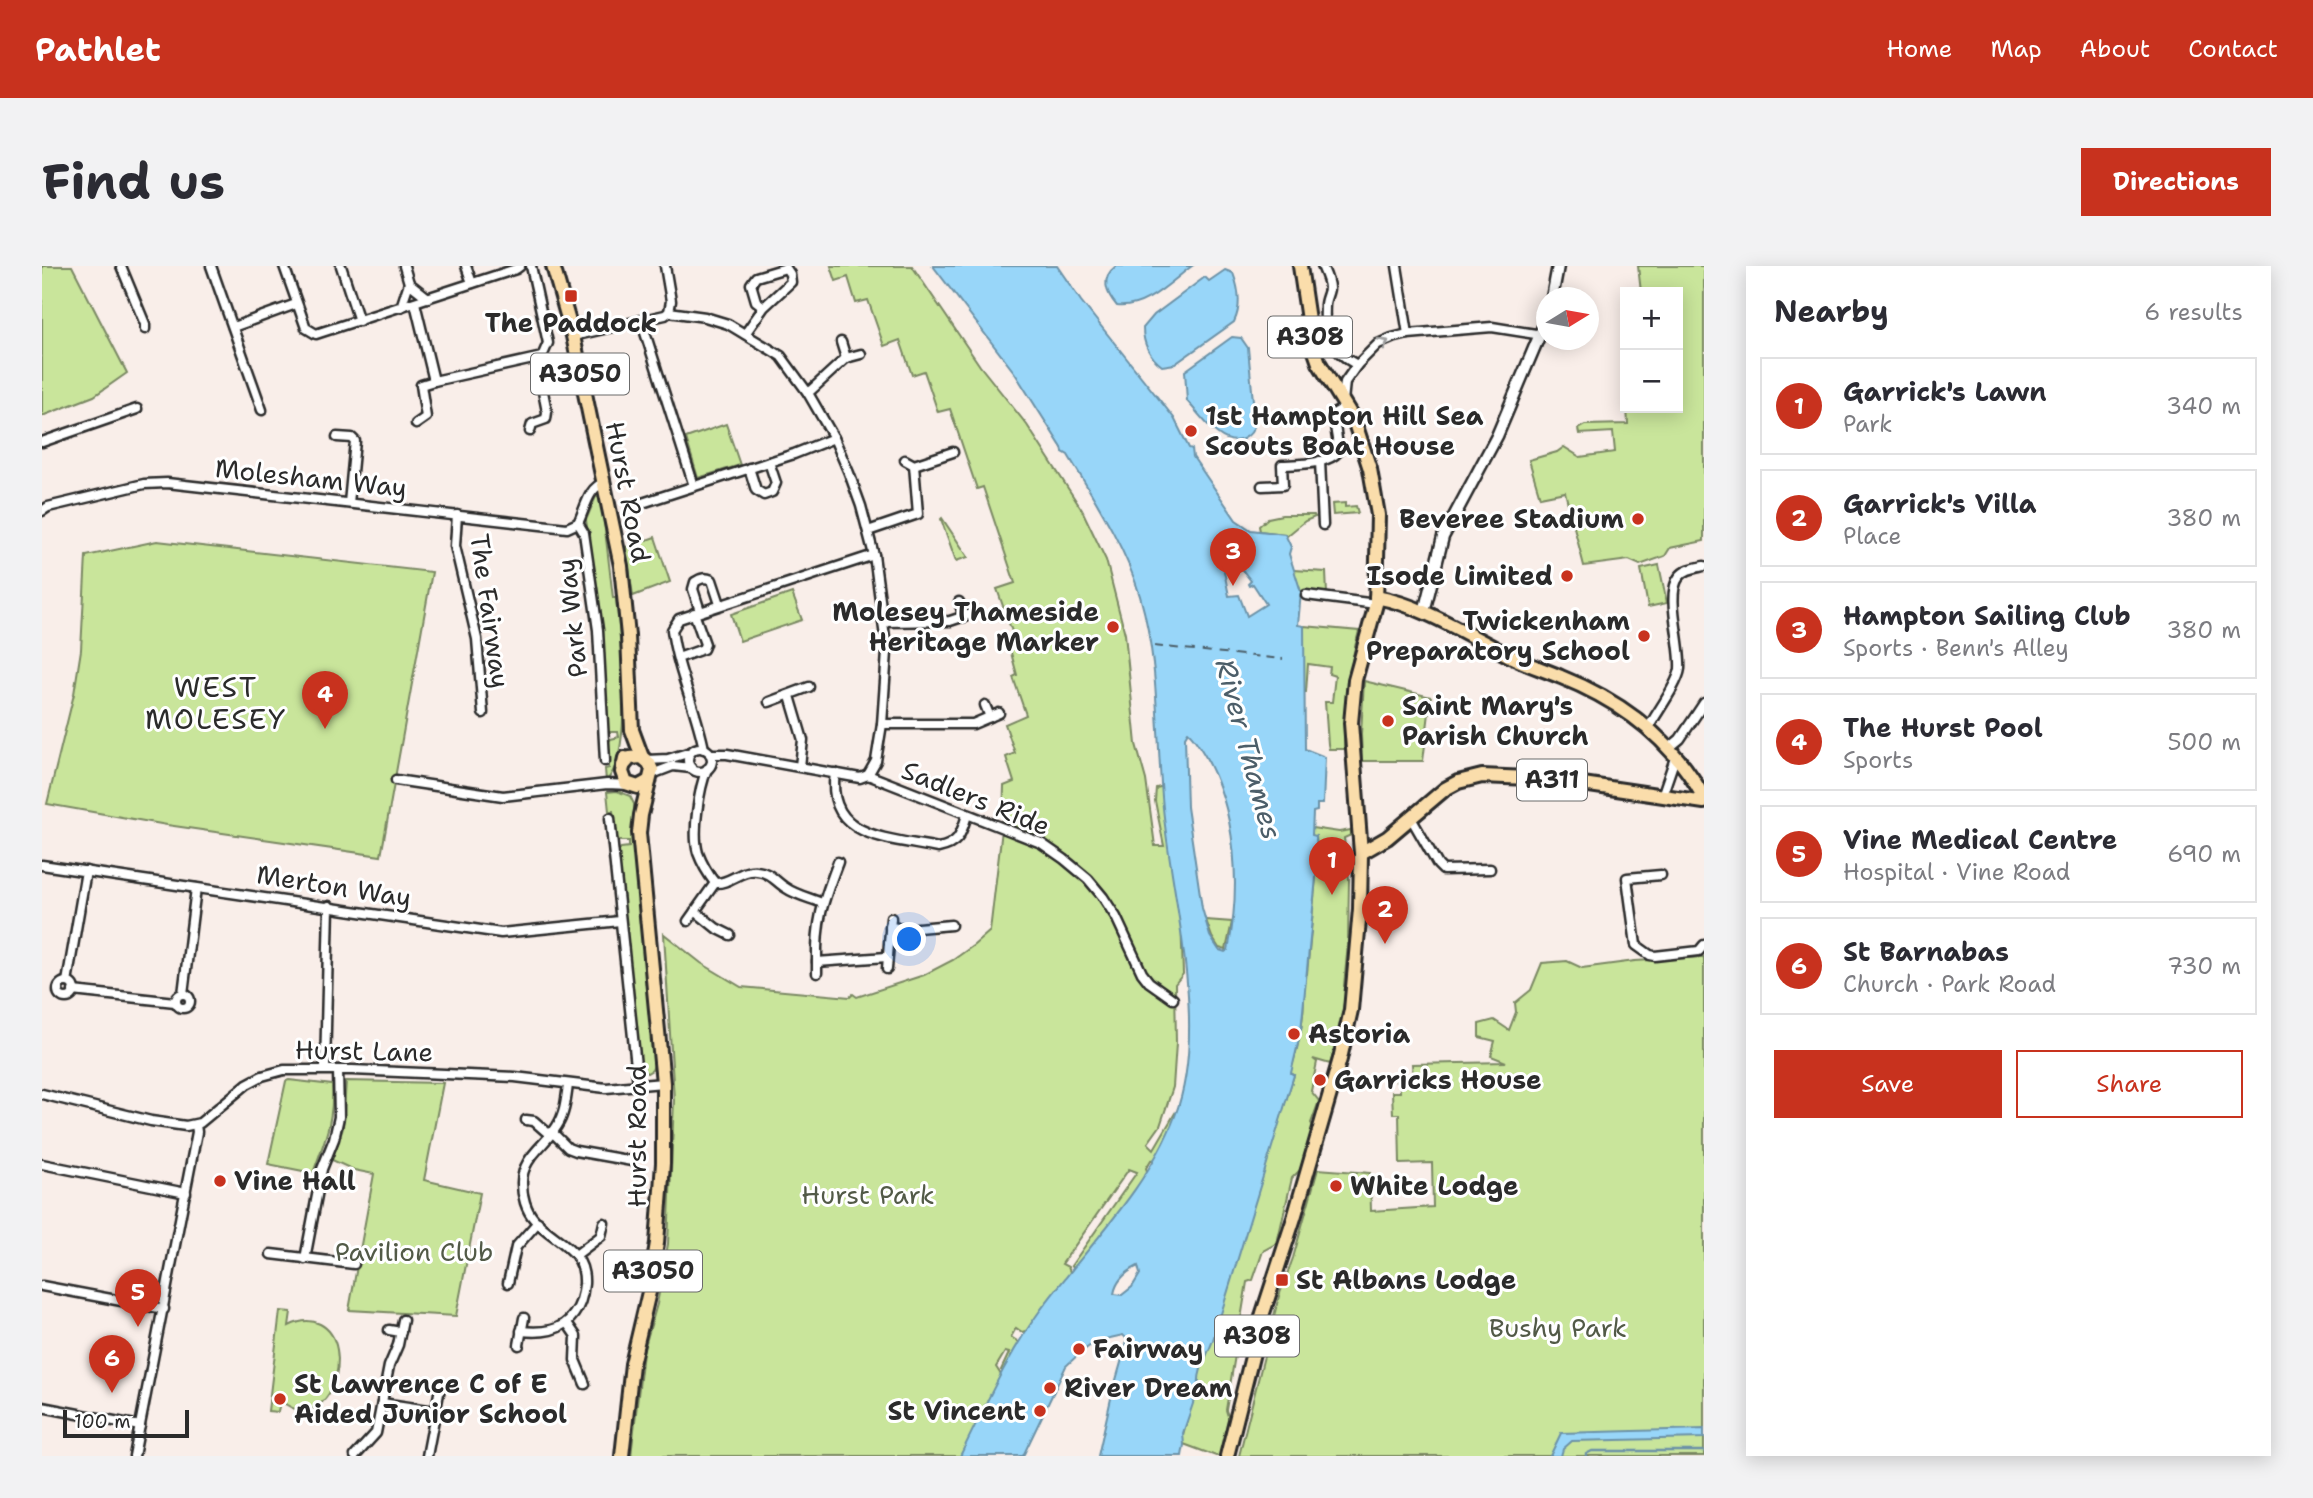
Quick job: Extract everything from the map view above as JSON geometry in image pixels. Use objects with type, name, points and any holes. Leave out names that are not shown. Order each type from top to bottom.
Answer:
[{"type":"main road","name":"Hurst Road","points":[[553,266],[573,336],[624,589],[632,730],[622,769]]},
{"type":"main road","name":"A308","points":[[1227,1456],[1263,1312],[1301,1194],[1348,1026],[1357,954],[1362,853],[1352,749],[1352,708],[1355,680],[1376,601],[1378,515],[1376,494],[1354,420],[1319,363],[1311,340],[1300,266]]},
{"type":"main road","points":[[1376,601],[1400,602],[1424,612],[1510,656],[1618,705],[1649,727],[1672,753],[1704,800]]},
{"type":"main road","name":"Hurst Road","points":[[632,730],[644,758]]},
{"type":"main road","points":[[630,758],[644,758],[651,766],[651,777],[642,786],[631,786],[624,779],[622,769],[630,758]]},
{"type":"main road","name":"A311","points":[[1362,853],[1387,838],[1445,789],[1458,782],[1482,776],[1549,779],[1704,800]]},
{"type":"main road","name":"Hurst Road","points":[[622,1456],[632,1364],[657,1243],[663,1163],[663,1083],[639,833],[651,777]]},
{"type":"main road","name":"Hurst Road","points":[[631,786],[641,815]]},
{"type":"street","points":[[121,266],[145,329]]},
{"type":"street","points":[[211,266],[262,410]]},
{"type":"street","points":[[284,266],[306,328],[316,334],[520,266]]},
{"type":"street","points":[[341,266],[359,321]]},
{"type":"street","points":[[401,307],[409,283],[404,266]]},
{"type":"street","points":[[466,266],[472,283]]},
{"type":"street","points":[[530,431],[532,424],[545,419],[547,412],[538,366],[548,344],[531,266]]},
{"type":"street","points":[[665,266],[671,301],[669,312]]},
{"type":"street","points":[[1322,266],[1329,289],[1325,313],[1331,346],[1340,356],[1357,365]]},
{"type":"street","points":[[1396,266],[1408,334]]},
{"type":"street","points":[[1554,287],[1558,266]]},
{"type":"street","points":[[745,334],[764,307],[791,282],[786,268],[756,277],[751,284],[756,301],[764,307]]},
{"type":"street","points":[[409,283],[428,298]]},
{"type":"street","points":[[415,303],[434,381]]},
{"type":"street","points":[[233,327],[296,304]]},
{"type":"street","points":[[573,336],[669,312],[705,317],[728,324],[781,356],[808,393],[834,438],[849,473],[874,555],[884,622],[887,666],[876,761],[868,775]]},
{"type":"street","points":[[641,320],[694,486]]},
{"type":"street","points":[[1262,486],[1283,485],[1282,465],[1320,461],[1339,451],[1333,414],[1344,404],[1345,382],[1378,344],[1408,334],[1492,327],[1536,334]]},
{"type":"street","points":[[841,342],[846,358]]},
{"type":"street","points":[[1424,612],[1443,537],[1497,436],[1536,348]]},
{"type":"street","points":[[808,393],[846,358],[860,354]]},
{"type":"street","points":[[416,424],[426,417],[421,384],[542,357]]},
{"type":"street","points":[[42,442],[136,409]]},
{"type":"street","points":[[337,437],[355,441],[349,503]]},
{"type":"street","points":[[636,505],[834,438]]},
{"type":"street","points":[[905,460],[914,465],[953,452]]},
{"type":"street","points":[[1320,461],[1323,525]]},
{"type":"street","points":[[749,468],[756,490],[764,495],[772,492],[776,483],[769,462]]},
{"type":"street","points":[[914,465],[918,514]]},
{"type":"street","name":"Molesham Way","points":[[42,511],[48,507],[155,483],[567,528],[578,523]]},
{"type":"street","name":"Park Way","points":[[604,483],[598,484],[592,490],[578,523],[584,533],[597,613],[605,761]]},
{"type":"street","points":[[868,530],[918,514]]},
{"type":"street","points":[[918,514],[928,521]]},
{"type":"street","name":"The Fairway","points":[[457,515],[455,546],[477,639],[482,713]]},
{"type":"street","points":[[822,903],[786,889],[768,874],[758,871],[740,873],[722,884],[715,883],[707,872],[698,854],[696,841],[700,796],[708,759],[672,630],[679,619],[697,612],[874,555]]},
{"type":"street","points":[[1649,727],[1675,685],[1679,671],[1679,641],[1672,594],[1679,577],[1687,570],[1704,566]]},
{"type":"street","points":[[678,658],[703,649],[705,644],[693,589],[695,582],[700,579],[712,580],[720,604]]},
{"type":"street","points":[[1306,595],[1376,601]]},
{"type":"street","points":[[959,602],[964,617]]},
{"type":"street","points":[[884,622],[950,621],[977,612]]},
{"type":"street","points":[[769,702],[809,687]]},
{"type":"street","points":[[790,696],[803,740],[800,766]]},
{"type":"street","points":[[1662,796],[1672,753],[1704,703]]},
{"type":"street","points":[[985,705],[990,717]]},
{"type":"street","points":[[882,724],[973,724],[999,713]]},
{"type":"street","points":[[700,729],[688,759],[700,796]]},
{"type":"street","points":[[644,758],[668,759],[692,751],[708,759]]},
{"type":"street","name":"Sadlers Ride","points":[[708,759],[736,756],[860,778],[868,775],[1041,843],[1088,879],[1116,917],[1142,973],[1149,982],[1173,999]]},
{"type":"street","points":[[651,777],[673,766],[701,772],[708,759]]},
{"type":"street","points":[[607,784],[622,769]]},
{"type":"street","points":[[835,773],[832,790],[834,799],[850,825],[861,831],[938,848],[950,845],[957,839],[967,815]]},
{"type":"street","points":[[396,780],[503,796],[607,784],[631,786]]},
{"type":"street","points":[[610,818],[638,1085]]},
{"type":"street","points":[[1411,818],[1443,870],[1490,869]]},
{"type":"street","points":[[817,973],[818,922],[822,903],[838,862]]},
{"type":"street","name":"Merton Way","points":[[42,865],[510,933],[620,921]]},
{"type":"street","points":[[68,982],[86,871]]},
{"type":"street","points":[[1661,875],[1627,878],[1636,946],[1650,956],[1655,956],[1699,951],[1704,945]]},
{"type":"street","points":[[688,921],[715,883]]},
{"type":"street","points":[[68,982],[60,985],[59,993],[66,997],[73,991],[175,1002],[178,995],[183,994],[196,888]]},
{"type":"street","points":[[325,1069],[329,906]]},
{"type":"street","points":[[695,911],[716,928],[730,935]]},
{"type":"street","points":[[887,970],[891,923],[907,929],[951,925]]},
{"type":"street","points":[[817,962],[887,957]]},
{"type":"street","points":[[68,982],[73,991]]},
{"type":"street","name":"Hurst Lane","points":[[196,1125],[240,1088],[262,1076],[284,1070],[325,1069],[515,1077],[606,1088],[663,1083]]},
{"type":"street","points":[[305,1259],[322,1170],[339,1117],[338,1070]]},
{"type":"street","points":[[521,1331],[540,1334],[567,1322],[580,1305],[583,1292],[584,1278],[576,1255],[533,1219],[524,1200],[522,1183],[524,1169],[531,1157],[558,1125],[565,1107],[568,1085]]},
{"type":"street","points":[[42,1094],[151,1121],[196,1125],[197,1135],[187,1193],[134,1456]]},
{"type":"street","points":[[526,1120],[534,1121],[568,1148],[632,1161]]},
{"type":"street","points":[[42,1164],[187,1193]]},
{"type":"street","points":[[508,1283],[516,1247],[538,1222]]},
{"type":"street","points":[[576,1255],[601,1236],[604,1223]]},
{"type":"street","points":[[271,1254],[354,1264]]},
{"type":"street","points":[[42,1286],[164,1309]]},
{"type":"street","points":[[519,1345],[524,1318]]},
{"type":"street","points":[[355,1456],[376,1433],[389,1366],[403,1320]]},
{"type":"street","points":[[567,1322],[576,1336],[575,1360],[584,1384]]},
{"type":"street","points":[[389,1330],[401,1332]]},
{"type":"street","points":[[427,1456],[440,1388]]},
{"type":"street","points":[[382,1402],[435,1411]]},
{"type":"street","points":[[42,1407],[140,1426]]},
{"type":"green space","points":[[42,266],[72,266],[127,373],[94,396],[42,416]]},
{"type":"green space","name":"Hurst Park","points":[[831,266],[912,266],[980,366],[1027,425],[1082,510],[1106,560],[1125,634],[1136,744],[1146,780],[1155,846],[1164,846],[1155,801],[1156,788],[1164,786],[1181,919],[1183,974],[1175,984],[1176,1043],[1173,1087],[1160,1126],[1148,1143],[1154,1149],[1175,1113],[1181,1118],[1161,1159],[1151,1160],[1146,1168],[1152,1185],[1077,1270],[1071,1266],[1137,1172],[1129,1169],[1062,1264],[1068,1267],[1073,1279],[1036,1328],[1022,1332],[1016,1328],[1011,1337],[1025,1346],[1008,1374],[1001,1370],[1009,1353],[1005,1352],[996,1367],[1003,1378],[965,1456],[631,1456],[643,1353],[657,1304],[668,1244],[674,1100],[664,934],[701,963],[741,987],[850,997],[853,994],[857,997],[924,975],[953,960],[990,931],[1003,821],[1004,786],[1014,782],[1006,757],[1015,753],[1005,724],[1026,715],[1013,677],[1017,675],[1010,649],[1017,646],[997,589],[1015,583],[983,487],[977,489],[950,409],[938,412],[924,371],[912,375],[900,340],[884,346],[868,300],[856,303],[848,277],[836,281]]},
{"type":"green space","name":"Beveree Stadium","points":[[1638,266],[1704,266],[1704,541],[1670,548],[1665,556],[1640,565],[1629,560],[1584,566],[1565,492],[1540,497],[1529,460],[1557,452],[1564,447],[1580,457],[1615,452],[1613,432],[1579,434],[1578,429],[1585,425],[1628,424],[1627,413],[1683,413],[1683,287],[1640,287]]},
{"type":"green space","points":[[726,424],[740,465],[698,478],[686,438]]},
{"type":"green space","points":[[597,494],[601,496],[613,598],[616,598],[623,694],[620,746],[615,767],[606,781],[605,769],[609,768],[607,743],[619,737],[618,732],[608,732],[606,728],[601,622],[586,520]]},
{"type":"green space","points":[[1345,503],[1345,507],[1356,506],[1358,513],[1333,515],[1332,504]]},
{"type":"green space","points":[[1282,515],[1315,517],[1305,521],[1287,536],[1260,531],[1259,526],[1268,518]]},
{"type":"green space","points":[[942,518],[968,557],[956,561]]},
{"type":"green space","points":[[655,537],[670,582],[633,596],[626,547]]},
{"type":"green space","points":[[157,541],[432,572],[381,856],[167,825],[47,804],[74,694],[81,650],[86,556]]},
{"type":"green space","points":[[1659,565],[1667,603],[1648,607],[1641,569]]},
{"type":"green space","points":[[1293,570],[1326,572],[1327,594],[1301,592]]},
{"type":"green space","points":[[792,593],[802,620],[740,641],[731,614]]},
{"type":"green space","points":[[1304,626],[1359,631],[1347,690],[1344,749],[1329,749],[1328,744],[1325,702],[1332,702],[1335,676],[1329,674],[1330,667],[1308,664],[1304,692]]},
{"type":"green space","points":[[1364,681],[1431,697],[1423,761],[1362,761]]},
{"type":"green space","points":[[617,791],[630,796],[634,804],[634,854],[654,1065],[647,1073],[639,1064],[617,853],[621,848],[629,847],[629,841],[620,841],[616,837],[613,811],[609,811],[607,792]]},
{"type":"green space","points":[[1312,828],[1339,832],[1351,830],[1351,835],[1344,838],[1349,879],[1344,986],[1347,987],[1330,1064],[1313,1059],[1317,1062],[1311,1091],[1319,1101],[1300,1170],[1292,1178],[1277,1243],[1263,1251],[1253,1280],[1247,1282],[1226,1410],[1230,1423],[1222,1456],[1216,1456],[1181,1443],[1216,1304],[1224,1300],[1268,1158],[1266,1155],[1270,1150],[1294,1075],[1290,1073],[1302,1025],[1303,975],[1307,974],[1317,867],[1324,867],[1317,861],[1316,836],[1312,836]]},
{"type":"green space","points":[[1206,920],[1232,922],[1226,950],[1219,948]]},
{"type":"green space","name":"Bushy Park","points":[[1704,957],[1704,1456],[1239,1456],[1279,1296],[1293,1258],[1318,1169],[1370,1173],[1371,1211],[1433,1207],[1432,1163],[1400,1164],[1399,1114],[1393,1114],[1392,1092],[1400,1092],[1400,1082],[1396,1082],[1396,1078],[1413,1078],[1412,1064],[1506,1062],[1491,1056],[1495,1041],[1479,1037],[1479,1024],[1494,1020],[1509,1030],[1516,1012],[1515,1003],[1531,990],[1542,963],[1567,961],[1582,968],[1635,961]]},
{"type":"green space","points":[[286,1081],[332,1085],[330,1120],[313,1173],[268,1164]]},
{"type":"green space","name":"Pavilion Club","points":[[346,1081],[443,1083],[424,1180],[480,1193],[456,1316],[349,1310],[374,1174],[354,1170],[332,1160],[343,1128]]},
{"type":"green space","points":[[280,1311],[291,1312],[289,1326],[304,1321],[320,1324],[331,1335],[337,1350],[333,1385],[324,1400],[312,1409],[297,1410],[280,1400],[278,1412],[268,1411]]},
{"type":"water","name":"River Thames","points":[[933,266],[1057,266],[1081,301],[1174,418],[1192,449],[1193,457],[1236,520],[1251,530],[1285,534],[1291,547],[1289,554],[1301,592],[1298,625],[1304,626],[1305,749],[1325,757],[1323,804],[1317,804],[1317,811],[1313,812],[1312,835],[1316,836],[1317,860],[1327,861],[1327,867],[1317,867],[1301,1031],[1291,1073],[1294,1075],[1213,1340],[1201,1368],[1199,1386],[1183,1433],[1182,1456],[1098,1456],[1126,1345],[1127,1339],[1123,1335],[1097,1341],[1066,1366],[1023,1456],[960,1456],[996,1382],[1027,1329],[1132,1194],[1163,1143],[1175,1116],[1185,1081],[1189,1044],[1189,1004],[1163,808],[1154,675],[1140,596],[1126,559],[1108,524],[1068,455],[1063,452],[1014,372]],"holes":[[[1229,553],[1251,581],[1249,586],[1253,584],[1266,604],[1247,616],[1239,595],[1229,596],[1224,571],[1230,566],[1224,557]],[[1188,732],[1204,754],[1215,776],[1230,824],[1235,876],[1232,926],[1228,950],[1225,952],[1219,950],[1210,936],[1202,908],[1187,807],[1185,737]],[[1138,1266],[1140,1274],[1132,1287],[1122,1295],[1114,1294],[1119,1281]]]},
{"type":"water","points":[[1116,266],[1192,266],[1148,299],[1128,306],[1117,306],[1106,286],[1108,275]]},
{"type":"water","points":[[1225,270],[1233,273],[1238,291],[1239,304],[1234,322],[1175,364],[1162,366],[1148,350],[1143,328],[1154,315],[1205,277],[1209,281]]},
{"type":"water","points":[[1232,337],[1241,338],[1248,348],[1255,422],[1250,434],[1235,441],[1219,435],[1187,401],[1185,371]]},
{"type":"water","points":[[1704,1429],[1704,1438],[1572,1441],[1563,1449],[1561,1456],[1550,1456],[1561,1433]]},
{"type":"waterway","points":[[1586,1456],[1592,1451],[1704,1451]]},
{"type":"ferry route","points":[[1154,646],[1283,659]]},
{"type":"place","name":"The Paddock","points":[[571,296]]},
{"type":"place","name":"1st Hampton Hill Sea Scouts Boat House","points":[[1191,431]]},
{"type":"place","name":"Beveree Stadium","points":[[1638,519]]},
{"type":"place","name":"Isode Limited","points":[[1567,576]]},
{"type":"place","name":"Hampton Sailing Club","points":[[1233,586]]},
{"type":"place","name":"Molesey Thameside Heritage Marker","points":[[1113,627]]},
{"type":"place","name":"Twickenham Preparatory School","points":[[1644,636]]},
{"type":"place","name":"Saint Mary's Parish Church","points":[[1388,721]]},
{"type":"place","name":"The Hurst Pool","points":[[325,729]]},
{"type":"place","name":"Garrick's Lawn","points":[[1332,895]]},
{"type":"place","name":"Garrick's Villa","points":[[1385,944]]},
{"type":"place","name":"Astoria","points":[[1294,1034]]},
{"type":"place","name":"Garricks House","points":[[1320,1080]]},
{"type":"place","name":"Vine Hall","points":[[220,1181]]},
{"type":"place","name":"White Lodge","points":[[1336,1186]]},
{"type":"place","name":"St Albans Lodge","points":[[1282,1280]]},
{"type":"place","name":"Vine Medical Centre","points":[[138,1327]]},
{"type":"place","name":"Fairway","points":[[1079,1349]]},
{"type":"place","name":"River Dream","points":[[1050,1388]]},
{"type":"place","name":"St Barnabas","points":[[112,1393]]},
{"type":"place","name":"St Lawrence C of E Aided Junior School","points":[[280,1399]]},
{"type":"place","name":"St Vincent","points":[[1040,1411]]},
{"type":"district","name":"WEST MOLESEY","points":[[216,703]]}]
